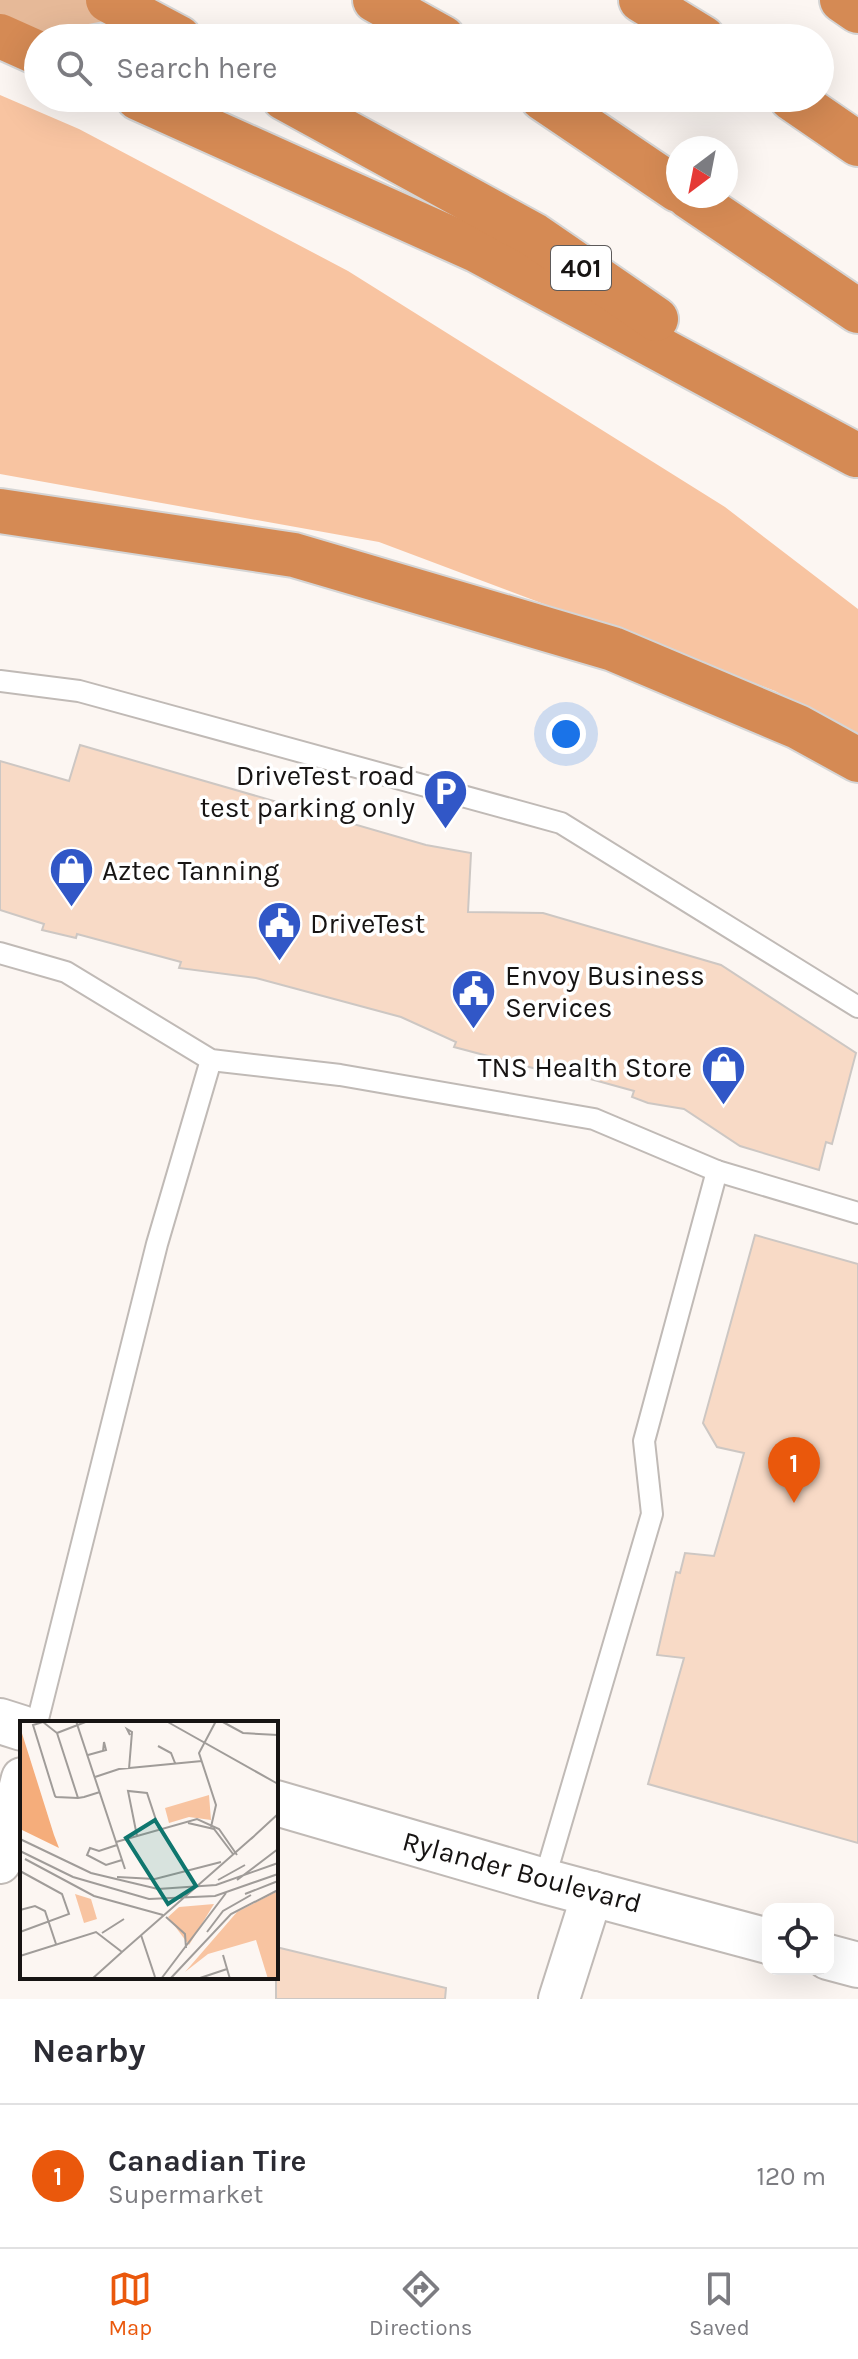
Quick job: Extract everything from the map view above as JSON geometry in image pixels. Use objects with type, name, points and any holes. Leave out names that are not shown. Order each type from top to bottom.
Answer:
[{"type":"highway","points":[[108,0],[153,24]]},
{"type":"highway","points":[[375,0],[418,24]]},
{"type":"highway","points":[[842,0],[858,11]]},
{"type":"highway","points":[[0,36],[24,47]]},
{"type":"highway","points":[[169,112],[476,250],[857,455]]},
{"type":"highway","name":"401","points":[[308,112],[534,235],[857,455]]},
{"type":"highway","points":[[563,112],[666,182]]},
{"type":"highway","points":[[811,112],[858,144]]},
{"type":"highway","points":[[706,208],[858,311]]},
{"type":"highway","points":[[0,511],[310,560],[613,649],[798,727],[858,760]]},
{"type":"main road","points":[[0,19],[97,0]]},
{"type":"street","points":[[0,1721],[20,1727]]},
{"type":"street","points":[[0,1863],[20,1786]]},
{"type":"street","name":"Rylander Boulevard","points":[[278,1804],[544,1881],[762,1939]]},
{"type":"street","points":[[559,1999],[593,1892]]},
{"type":"street","points":[[834,1959],[858,1965]]},
{"type":"lane","points":[[0,681],[79,691],[561,823],[858,1007]]},
{"type":"lane","points":[[0,953],[66,972],[211,1060],[340,1075],[594,1119],[717,1171],[858,1213]]},
{"type":"lane","points":[[38,1721],[157,1244],[211,1060]]},
{"type":"lane","points":[[544,1881],[652,1514],[644,1441],[717,1171]]},
{"type":"shaded area","points":[[0,95],[24,105],[24,112],[40,112],[79,129],[348,271],[725,507],[858,609],[858,736],[775,691],[379,542],[0,474]]},
{"type":"building","points":[[80,745],[426,845],[471,853],[468,912],[543,913],[721,965],[856,1053],[832,1144],[826,1142],[819,1170],[740,1146],[684,1109],[648,1103],[632,1097],[634,1091],[565,1072],[563,1076],[454,1047],[456,1042],[401,1017],[256,978],[179,968],[181,962],[77,934],[76,938],[42,930],[44,924],[0,910],[0,761],[69,781]]},
{"type":"building","points":[[755,1235],[858,1264],[858,1843],[648,1784],[684,1658],[657,1655],[676,1572],[680,1573],[685,1553],[714,1556],[744,1453],[717,1447],[703,1423]]},
{"type":"building","points":[[278,1947],[446,1988],[445,1999],[276,1999]]},
{"type":"place","name":"DriveTest road test parking only","points":[[446,830]]},
{"type":"place","name":"Aztec Tanning","points":[[71,909]]},
{"type":"place","name":"DriveTest","points":[[279,962]]},
{"type":"place","name":"Envoy Business Services","points":[[474,1030]]},
{"type":"place","name":"TNS Health Store","points":[[723,1106]]},
{"type":"place","name":"Canadian Tire","points":[[794,1503]]}]
